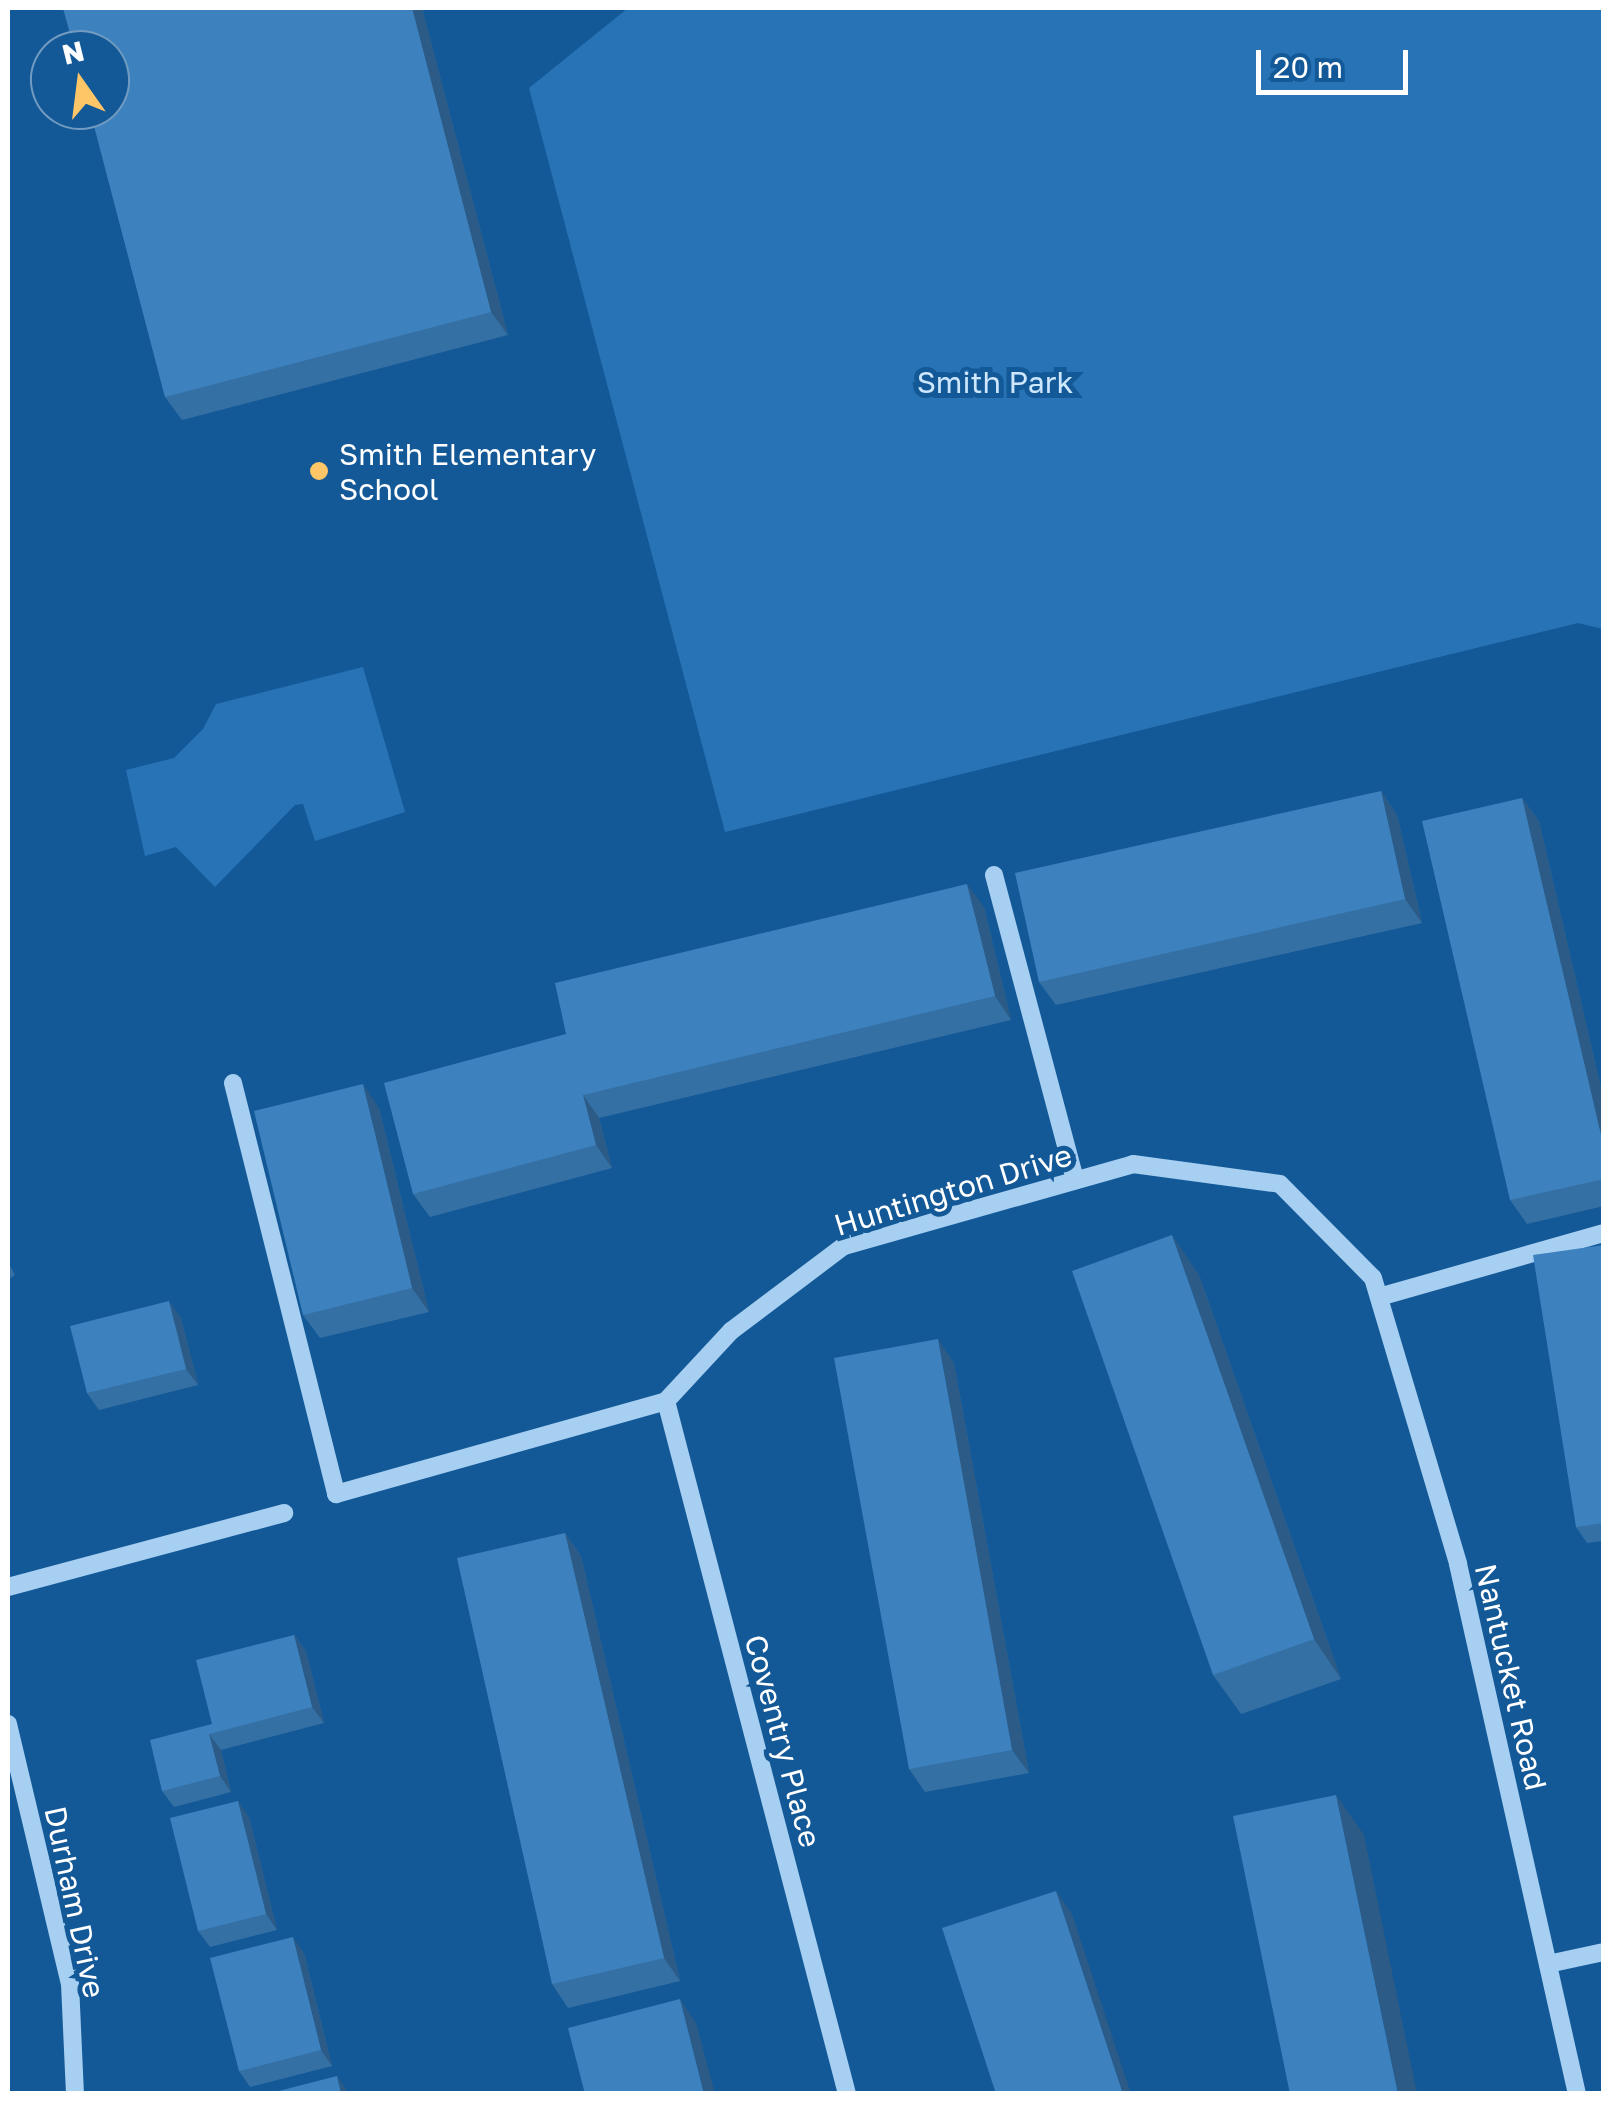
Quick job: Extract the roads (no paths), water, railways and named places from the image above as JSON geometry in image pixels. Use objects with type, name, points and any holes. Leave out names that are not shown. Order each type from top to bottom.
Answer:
[{"type":"street","points":[[994,875],[1075,1180]]},
{"type":"street","points":[[232,1083],[336,1494],[666,1402]]},
{"type":"street","name":"Huntington Drive","points":[[666,1402],[731,1331],[844,1246],[1133,1164],[1280,1184],[1373,1278]]},
{"type":"street","points":[[1379,1297],[1604,1233]]},
{"type":"street","name":"Nantucket Road","points":[[1373,1278],[1458,1564],[1578,2094]]},
{"type":"street","name":"Coventry Place","points":[[666,1402],[847,2094]]},
{"type":"street","points":[[8,1587],[284,1514]]},
{"type":"street","name":"Durham Drive","points":[[8,1724],[70,1984],[74,2094]]},
{"type":"street","points":[[1548,1964],[1604,1952]]},
{"type":"place","name":"Smith Elementary School","points":[[319,471]]},
{"type":"park label","name":"Smith Park","points":[[995,382]]}]
